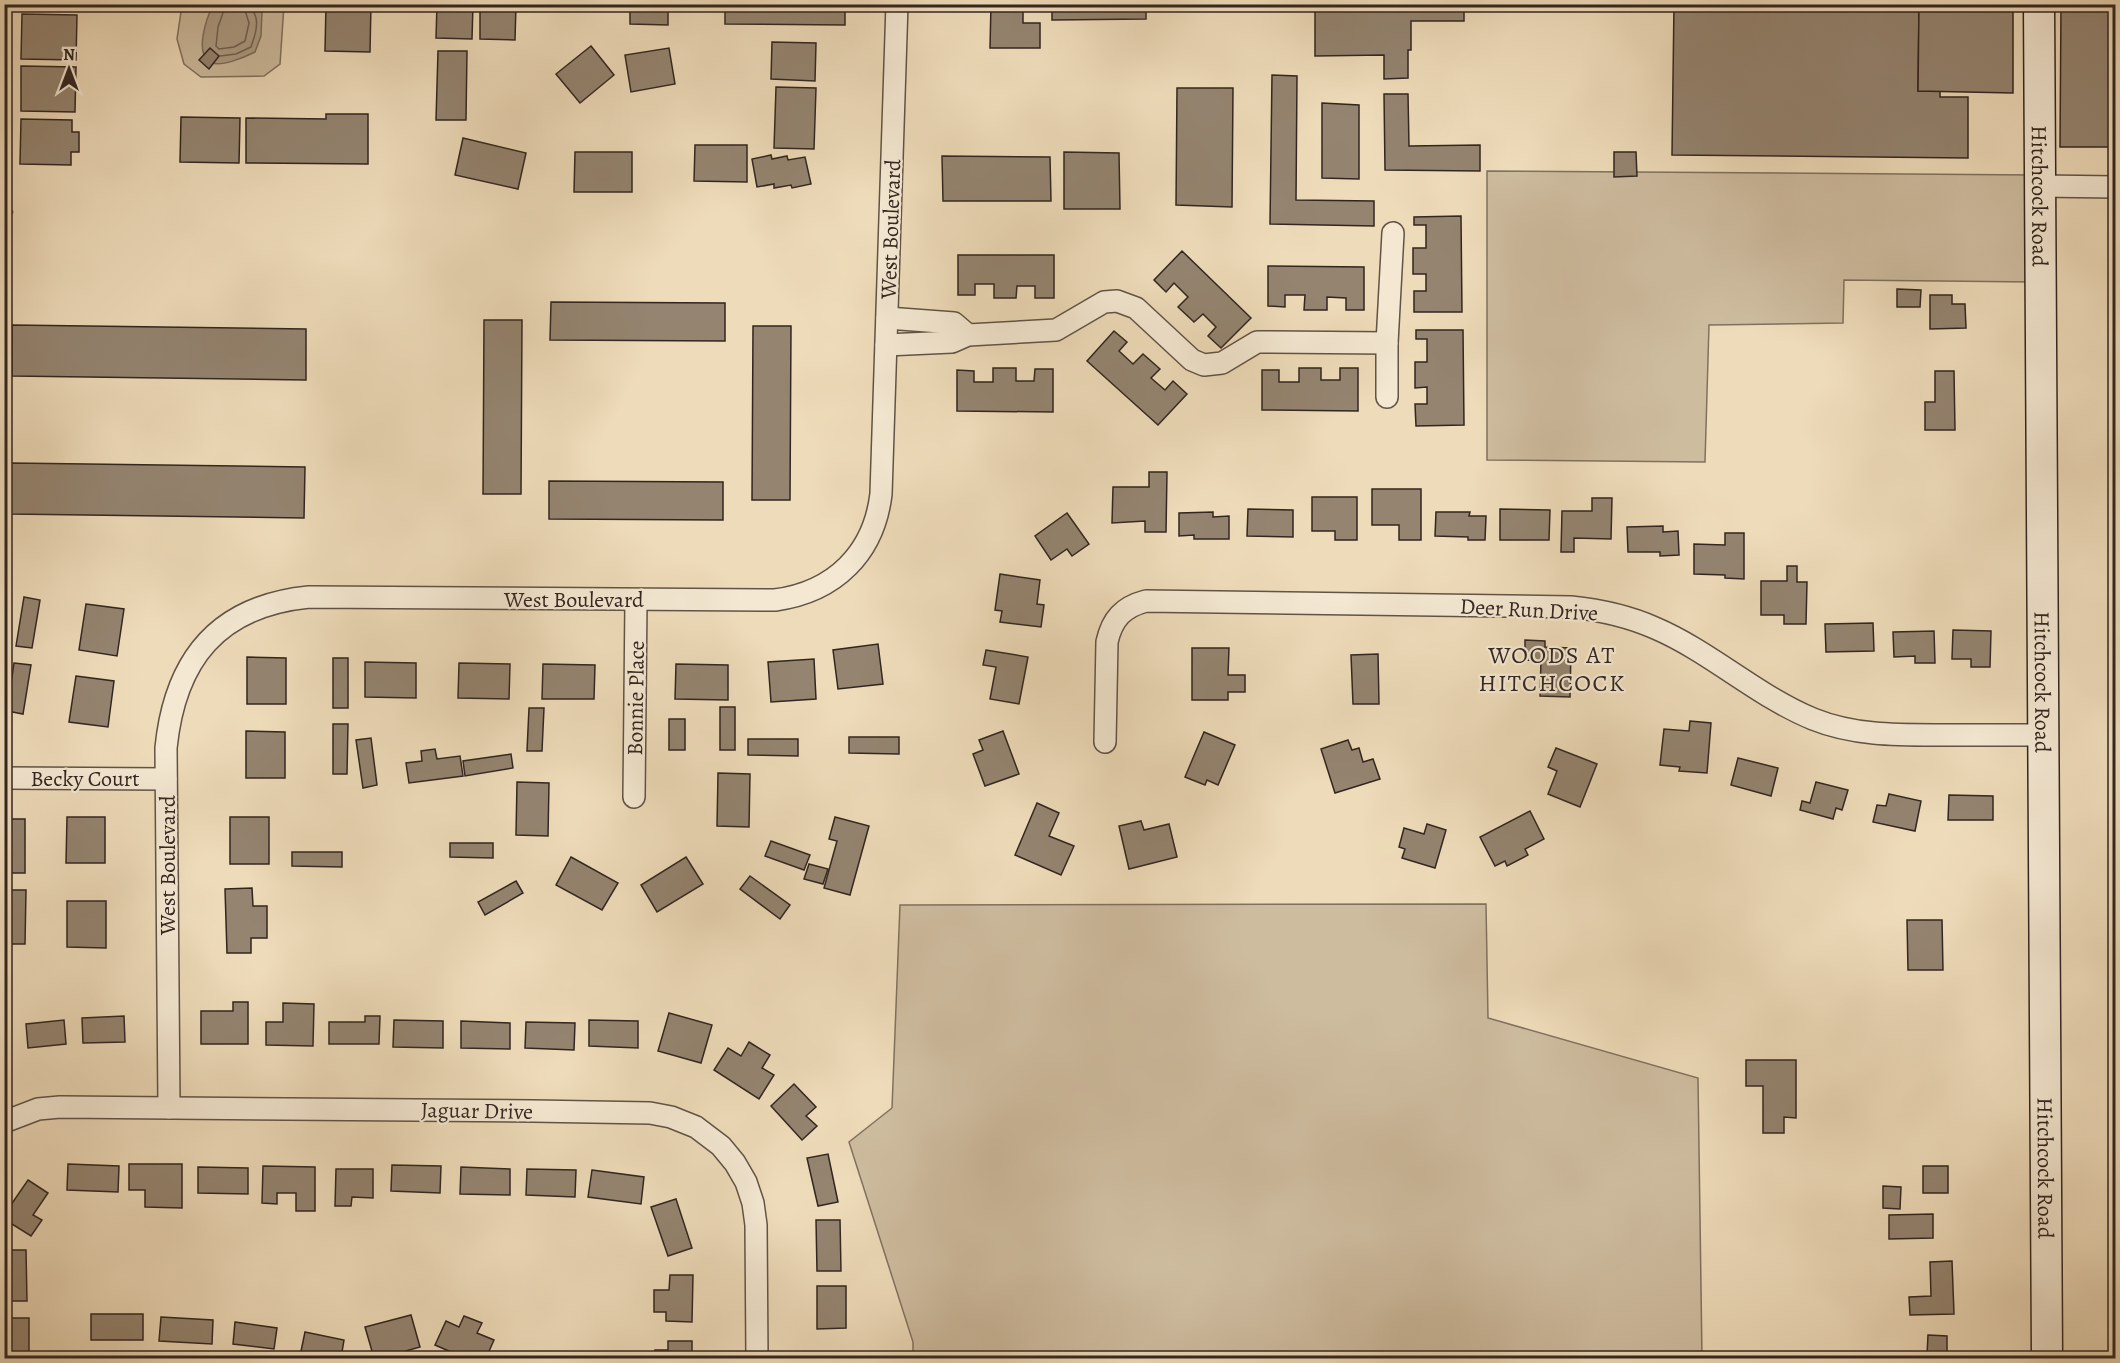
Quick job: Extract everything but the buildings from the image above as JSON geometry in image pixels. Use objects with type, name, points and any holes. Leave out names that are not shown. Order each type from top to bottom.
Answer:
[{"type":"street","name":"West Boulevard","points":[[169,1108],[166,779],[169,719],[185,674],[199,652],[219,631],[238,617],[261,606],[283,600],[309,597],[636,600],[775,600],[790,598],[817,589],[849,565],[866,542],[876,522],[880,506],[897,4]]},
{"type":"street","name":"Hitchcock Road","points":[[2039,4],[2048,1359]]},
{"type":"street","points":[[2040,186],[2115,187]]},
{"type":"street","points":[[1387,397],[1387,343],[1393,233]]},
{"type":"street","points":[[886,345],[952,342],[968,335],[1056,330],[1104,302],[1116,302],[1136,308],[1192,360],[1204,365],[1222,363],[1257,342],[1387,343]]},
{"type":"street","points":[[887,318],[954,323],[968,335]]},
{"type":"street","name":"Bonnie Place","points":[[634,797],[636,600]]},
{"type":"street","name":"Deer Run Drive","points":[[1105,742],[1109,630],[1115,618],[1123,610],[1134,604],[1146,602],[1571,606],[1600,610],[1631,618],[1678,639],[1789,708],[1846,729],[1894,735],[2044,735]]},
{"type":"street","name":"Becky Court","points":[[4,777],[166,779]]},
{"type":"street","name":"Jaguar Drive","points":[[4,1122],[38,1109],[60,1107],[638,1112],[679,1120],[696,1127],[721,1146],[735,1162],[746,1182],[753,1203],[756,1225],[757,1359]]},
{"type":"shaded area","points":[[182,5],[284,5],[280,64],[264,76],[201,77],[184,64],[177,39]]},
{"type":"shaded area","points":[[1487,171],[2040,175],[2041,282],[1844,280],[1843,323],[1709,325],[1705,462],[1487,460]]},
{"type":"shaded area","points":[[1486,904],[1488,1018],[1698,1078],[1702,1358],[913,1358],[913,1342],[849,1142],[892,1108],[900,905]]},
{"type":"water","points":[[213,5],[245,5],[262,11],[261,36],[255,52],[220,64],[210,62],[205,57],[203,35]]},
{"type":"waterway","points":[[4,212],[11,212]]},
{"type":"district","name":"WOODS AT HITCHCOCK","points":[[1552,669]]}]
